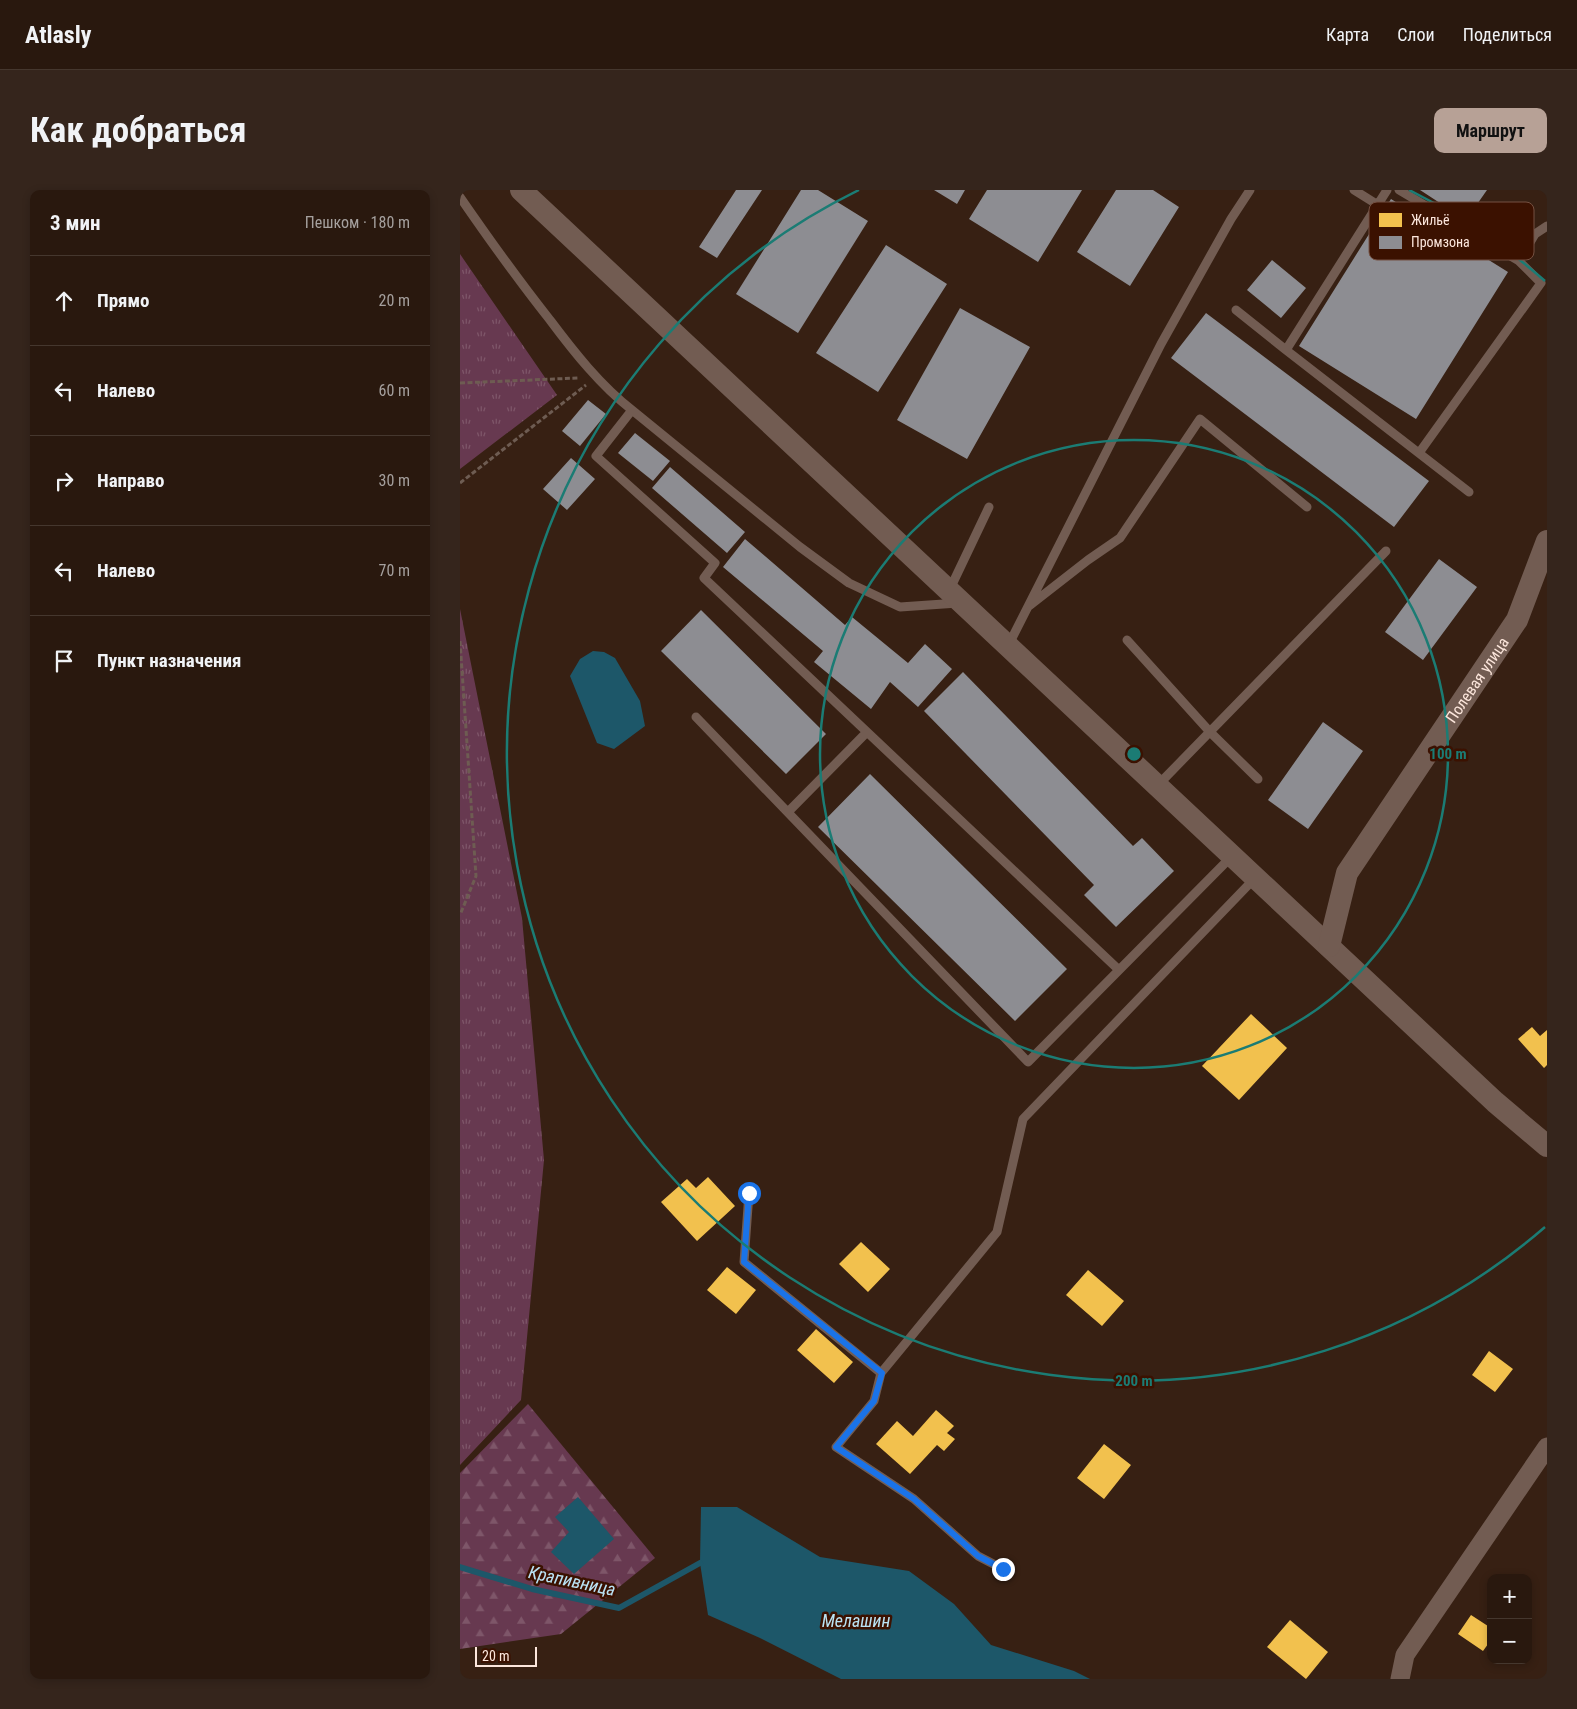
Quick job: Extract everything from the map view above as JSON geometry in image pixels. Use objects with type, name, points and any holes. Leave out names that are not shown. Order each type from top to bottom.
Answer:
[{"type":"street","points":[[521,190],[1495,1102],[1547,1146]]},
{"type":"street","name":"Полевая улица","points":[[1329,946],[1347,873],[1517,620],[1547,541]]},
{"type":"street","points":[[1400,1679],[1406,1655],[1547,1447]]},
{"type":"lane","points":[[1008,646],[1162,344],[1231,219],[1250,190]]},
{"type":"lane","points":[[1354,190],[1373,202]]},
{"type":"lane","points":[[1380,202],[1387,190]]},
{"type":"lane","points":[[1399,190],[1419,202]]},
{"type":"lane","points":[[460,197],[519,281],[576,354],[620,401],[848,583],[900,607],[955,597],[989,507]]},
{"type":"lane","points":[[1286,350],[1369,219]]},
{"type":"lane","points":[[1534,236],[1547,226]]},
{"type":"lane","points":[[1419,453],[1541,283],[1519,261]]},
{"type":"lane","points":[[1236,310],[1469,492]]},
{"type":"lane","points":[[632,410],[596,456],[715,562],[704,578],[1119,970]]},
{"type":"lane","points":[[1027,608],[1088,560],[1120,538],[1200,419],[1307,507]]},
{"type":"lane","points":[[1158,785],[1386,551]]},
{"type":"lane","points":[[1127,640],[1210,732],[1258,779]]},
{"type":"lane","points":[[696,717],[1028,1062],[1232,856]]},
{"type":"lane","points":[[788,812],[867,732]]},
{"type":"lane","points":[[1003,1569],[978,1556],[914,1499],[836,1447],[874,1401],[882,1373],[997,1232],[1023,1119],[1256,878]]},
{"type":"lane","points":[[749,1193],[744,1262],[882,1373]]},
{"type":"path","points":[[460,383],[597,377]]},
{"type":"path","points":[[460,483],[597,377]]},
{"type":"path","points":[[460,641],[476,876],[460,915]]},
{"type":"green space","points":[[460,254],[557,395],[460,469]]},
{"type":"green space","points":[[460,609],[522,918],[544,1160],[521,1400],[460,1465]]},
{"type":"green space","points":[[528,1404],[655,1558],[561,1634],[460,1649],[460,1473]]},
{"type":"water","points":[[593,651],[604,652],[615,658],[640,701],[645,726],[614,749],[597,743],[570,676],[580,659]]},
{"type":"water","points":[[578,1497],[614,1539],[574,1574],[551,1552],[569,1532],[555,1517]]},
{"type":"water","name":"Мелашин","points":[[701,1507],[737,1507],[820,1557],[909,1571],[954,1604],[991,1645],[1074,1671],[1090,1679],[841,1679],[760,1638],[708,1615],[700,1563]]},
{"type":"building: Жильё","points":[[1251,1014],[1287,1048],[1239,1100],[1202,1066]]},
{"type":"building: Жильё","points":[[1532,1027],[1540,1036],[1547,1030],[1547,1065],[1544,1068],[1518,1039]]},
{"type":"building: Жильё","points":[[708,1177],[735,1206],[697,1241],[661,1202],[687,1179],[696,1188]]},
{"type":"building: Жильё","points":[[861,1242],[890,1269],[868,1292],[839,1264]]},
{"type":"building: Жильё","points":[[727,1267],[756,1290],[736,1314],[707,1290]]},
{"type":"building: Жильё","points":[[1088,1270],[1124,1301],[1102,1326],[1066,1295]]},
{"type":"building: Жильё","points":[[816,1329],[853,1362],[834,1383],[797,1350]]},
{"type":"building: Жильё","points":[[1489,1351],[1513,1369],[1495,1392],[1472,1375]]},
{"type":"building: Жильё","points":[[936,1410],[954,1426],[947,1433],[955,1439],[944,1451],[937,1445],[910,1474],[876,1444],[897,1421],[913,1436]]},
{"type":"building: Жильё","points":[[1104,1444],[1131,1465],[1104,1499],[1077,1478]]},
{"type":"building: Жильё","points":[[1471,1615],[1487,1625],[1487,1646],[1483,1651],[1458,1634]]},
{"type":"building: Жильё","points":[[1290,1620],[1328,1652],[1306,1679],[1267,1647]]},
{"type":"building: Промзона","points":[[736,190],[762,190],[717,258],[699,247]]},
{"type":"building: Промзона","points":[[801,190],[818,190],[868,221],[798,333],[736,294]]},
{"type":"building: Промзона","points":[[934,190],[965,190],[957,204]]},
{"type":"building: Промзона","points":[[987,190],[1082,190],[1038,262],[969,219]]},
{"type":"building: Промзона","points":[[1116,190],[1153,190],[1179,207],[1130,286],[1077,252]]},
{"type":"building: Промзона","points":[[1420,190],[1487,190],[1479,202],[1438,202]]},
{"type":"building: Промзона","points":[[1369,234],[1369,260],[1489,260],[1508,272],[1416,419],[1299,346]]},
{"type":"building: Промзона","points":[[886,245],[947,284],[878,392],[816,353]]},
{"type":"building: Промзона","points":[[1272,260],[1306,288],[1281,318],[1247,290]]},
{"type":"building: Промзона","points":[[960,308],[1030,347],[967,459],[897,420]]},
{"type":"building: Промзона","points":[[1206,313],[1429,481],[1394,527],[1171,358]]},
{"type":"building: Промзона","points":[[588,400],[606,414],[580,446],[562,431]]},
{"type":"building: Промзона","points":[[635,433],[670,461],[653,481],[618,453]]},
{"type":"building: Промзона","points":[[571,458],[595,479],[567,510],[543,489]]},
{"type":"building: Промзона","points":[[670,467],[745,532],[727,553],[652,488]]},
{"type":"building: Промзона","points":[[745,539],[845,625],[852,617],[908,663],[925,644],[952,669],[918,707],[890,682],[871,709],[814,662],[823,651],[723,567]]},
{"type":"building: Промзона","points":[[1439,559],[1477,587],[1423,660],[1385,632]]},
{"type":"building: Промзона","points":[[701,610],[826,734],[786,774],[661,651]]},
{"type":"building: Промзона","points":[[963,672],[1133,846],[1142,838],[1174,871],[1116,927],[1084,895],[1094,885],[924,711]]},
{"type":"building: Промзона","points":[[1323,722],[1363,751],[1308,829],[1268,800]]},
{"type":"building: Промзона","points":[[870,774],[1067,969],[1015,1021],[818,827]]},
{"type":"waterway","name":"Крапивница","points":[[460,1567],[532,1589],[619,1608],[700,1563]]},
{"type":"route","points":[[749,1193],[744,1262],[882,1373],[874,1401],[836,1447],[914,1499],[978,1556],[1003,1569]]}]
